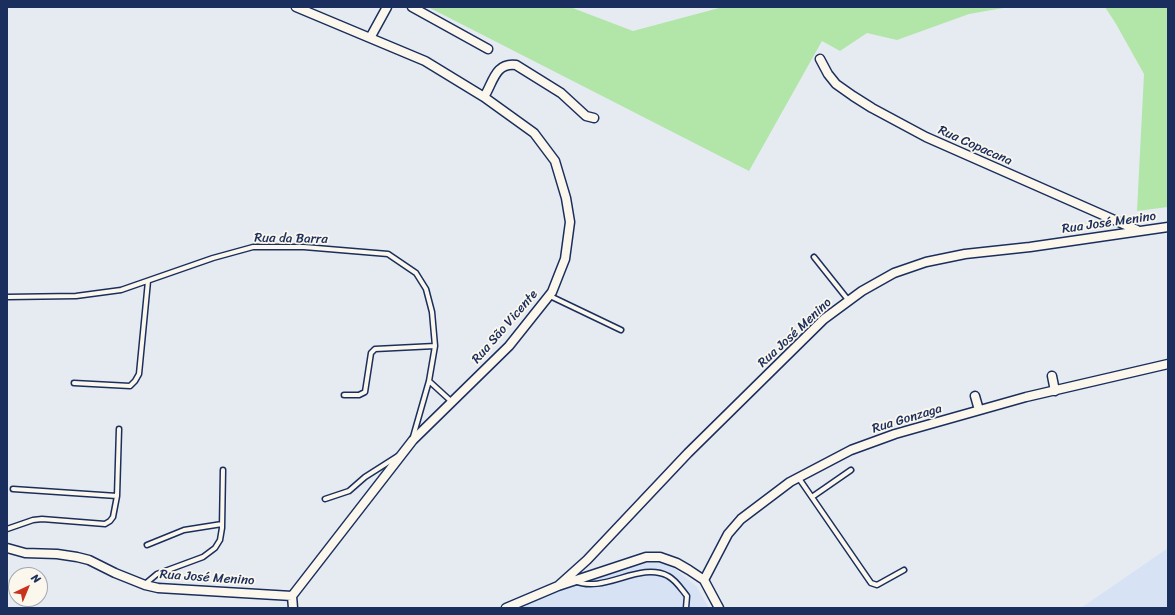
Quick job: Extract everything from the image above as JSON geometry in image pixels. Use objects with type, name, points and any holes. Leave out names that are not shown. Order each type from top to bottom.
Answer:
[{"type":"street","name":"Rua São Vicente","points":[[292,596],[413,440],[509,346],[549,295],[565,259],[570,222],[566,198],[556,162],[534,132],[484,97],[425,61],[296,7]]},
{"type":"street","points":[[370,38],[387,7]]},
{"type":"street","points":[[412,7],[488,49]]},
{"type":"street","name":"Rua Copacana","points":[[820,59],[828,74],[836,84],[872,108],[933,140],[1138,230]]},
{"type":"street","points":[[484,97],[497,71],[502,66],[511,64],[516,65],[561,93],[586,116],[594,118]]},
{"type":"street","name":"Rua José Menino","points":[[558,586],[592,555],[688,453],[824,319],[862,291],[894,273],[926,262],[965,254],[1030,247],[1138,230],[1168,227]]},
{"type":"street","name":"Rua Gonzaga","points":[[704,580],[728,534],[741,519],[790,482],[851,450],[895,434],[980,410],[1168,364]]},
{"type":"street","points":[[1052,376],[1055,391]]},
{"type":"street","points":[[975,396],[980,410]]},
{"type":"street","name":"Rua José Menino","points":[[7,548],[25,553],[58,554],[78,557],[89,560],[145,585],[158,588],[292,596]]},
{"type":"street","points":[[506,608],[558,586],[646,557],[660,557],[677,563],[704,580],[719,608]]},
{"type":"street","points":[[292,596],[293,608]]},
{"type":"lane","name":"Rua da Barra","points":[[7,297],[76,296],[121,290],[213,258],[253,247],[304,247],[388,254],[416,273],[426,289],[432,312],[435,346],[429,381],[413,440]]},
{"type":"lane","points":[[814,257],[849,300]]},
{"type":"lane","points":[[74,383],[130,386],[135,381],[139,374],[148,281]]},
{"type":"lane","points":[[549,295],[621,330]]},
{"type":"lane","points":[[344,395],[359,395],[365,392],[371,353],[375,349],[435,346]]},
{"type":"lane","points":[[429,381],[452,402]]},
{"type":"lane","points":[[7,529],[33,520],[42,519],[105,524],[110,521],[113,517],[116,496],[119,429]]},
{"type":"lane","points":[[325,499],[349,491],[371,473],[402,453]]},
{"type":"lane","points":[[145,585],[157,574],[203,557],[215,548],[220,540],[222,524],[223,470]]},
{"type":"lane","points":[[812,497],[851,470]]},
{"type":"lane","points":[[798,477],[871,583],[877,585],[904,570]]},
{"type":"lane","points":[[13,489],[116,496]]},
{"type":"lane","points":[[147,545],[184,530],[222,524]]},
{"type":"lane","points":[[574,581],[582,584],[594,585],[643,573],[658,572],[674,580],[687,596],[686,608]]},
{"type":"shaded area","points":[[1168,548],[1168,608],[1081,608]]},
{"type":"shaded area","points":[[662,562],[675,569],[697,587],[709,608],[516,608],[573,586],[645,563]]},
{"type":"green space","points":[[428,7],[570,7],[633,31],[720,7],[1009,7],[969,14],[897,40],[867,33],[840,51],[822,41],[749,171]]},
{"type":"green space","points":[[1105,7],[1168,7],[1168,207],[1137,211],[1144,74]]}]
